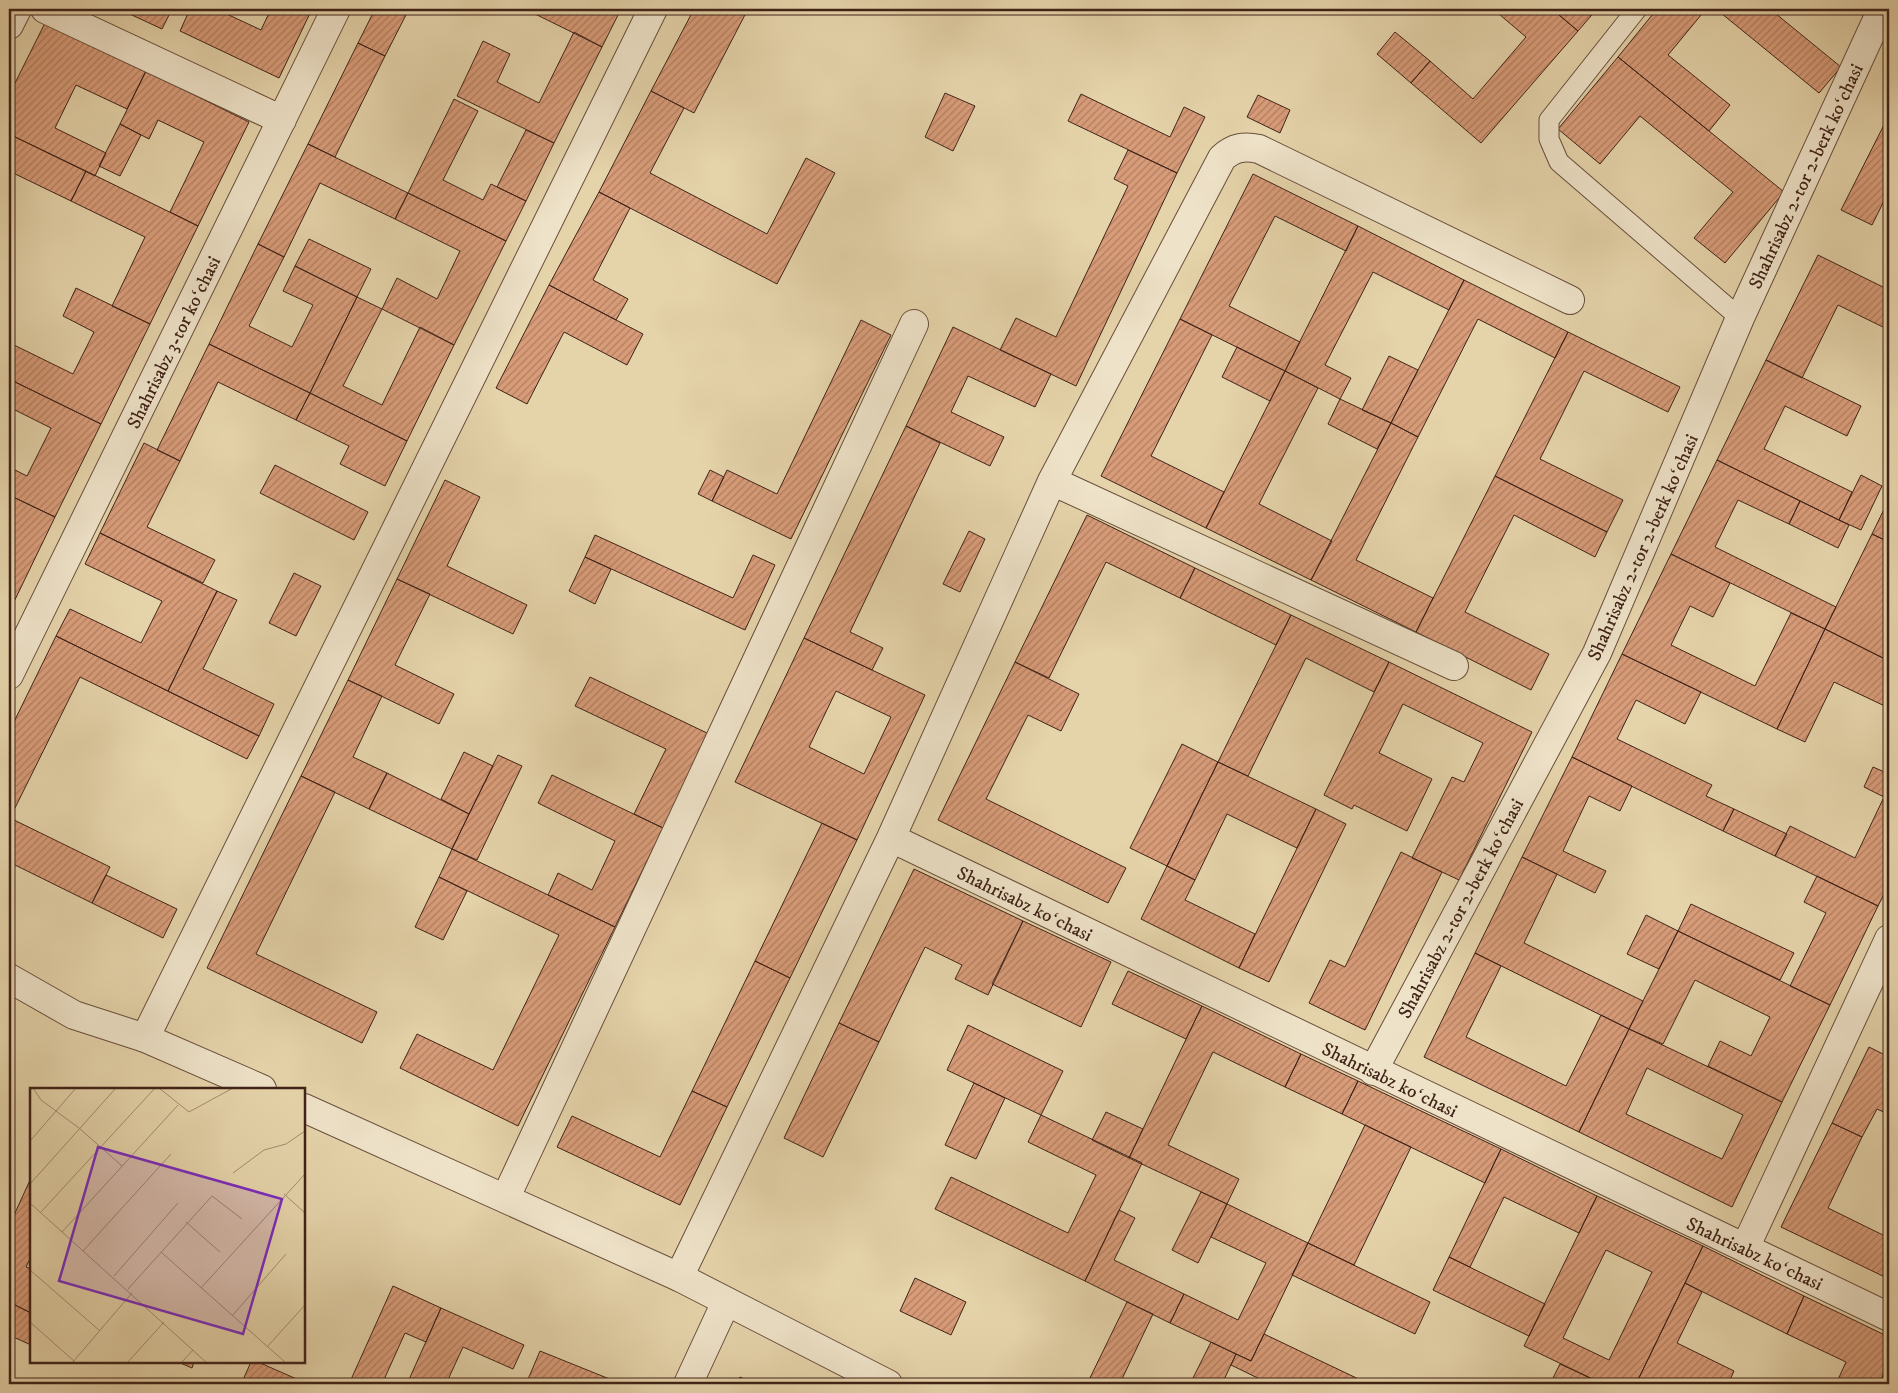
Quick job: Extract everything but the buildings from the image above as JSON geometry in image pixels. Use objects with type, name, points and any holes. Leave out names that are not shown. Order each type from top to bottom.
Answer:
[{"type":"street","points":[[9,25],[17,9]]},
{"type":"street","points":[[45,9],[282,120]]},
{"type":"street","name":"Shahrisabz 3-tor koʻchasi","points":[[9,675],[336,9]]},
{"type":"street","points":[[145,1038],[653,9]]},
{"type":"street","name":"Shahrisabz 2-tor 2-berk koʻchasi","points":[[1373,1071],[1597,652],[1740,318],[1882,9]]},
{"type":"street","points":[[679,1277],[891,838],[1052,481],[1222,158],[1236,148],[1259,149],[1570,300]]},
{"type":"street","points":[[506,1197],[914,324]]},
{"type":"street","points":[[1052,481],[1454,666]]},
{"type":"street","name":"Shahrisabz koʻchasi","points":[[891,838],[1889,1317]]},
{"type":"street","points":[[1745,1248],[1889,939]]},
{"type":"street","points":[[9,978],[74,1015],[145,1038],[260,1088]]},
{"type":"street","points":[[305,1108],[506,1197],[679,1277],[888,1384]]},
{"type":"street","points":[[688,1384],[726,1302]]},
{"type":"lane","points":[[1637,9],[1549,120],[1549,140],[1559,162],[1740,318]]}]
